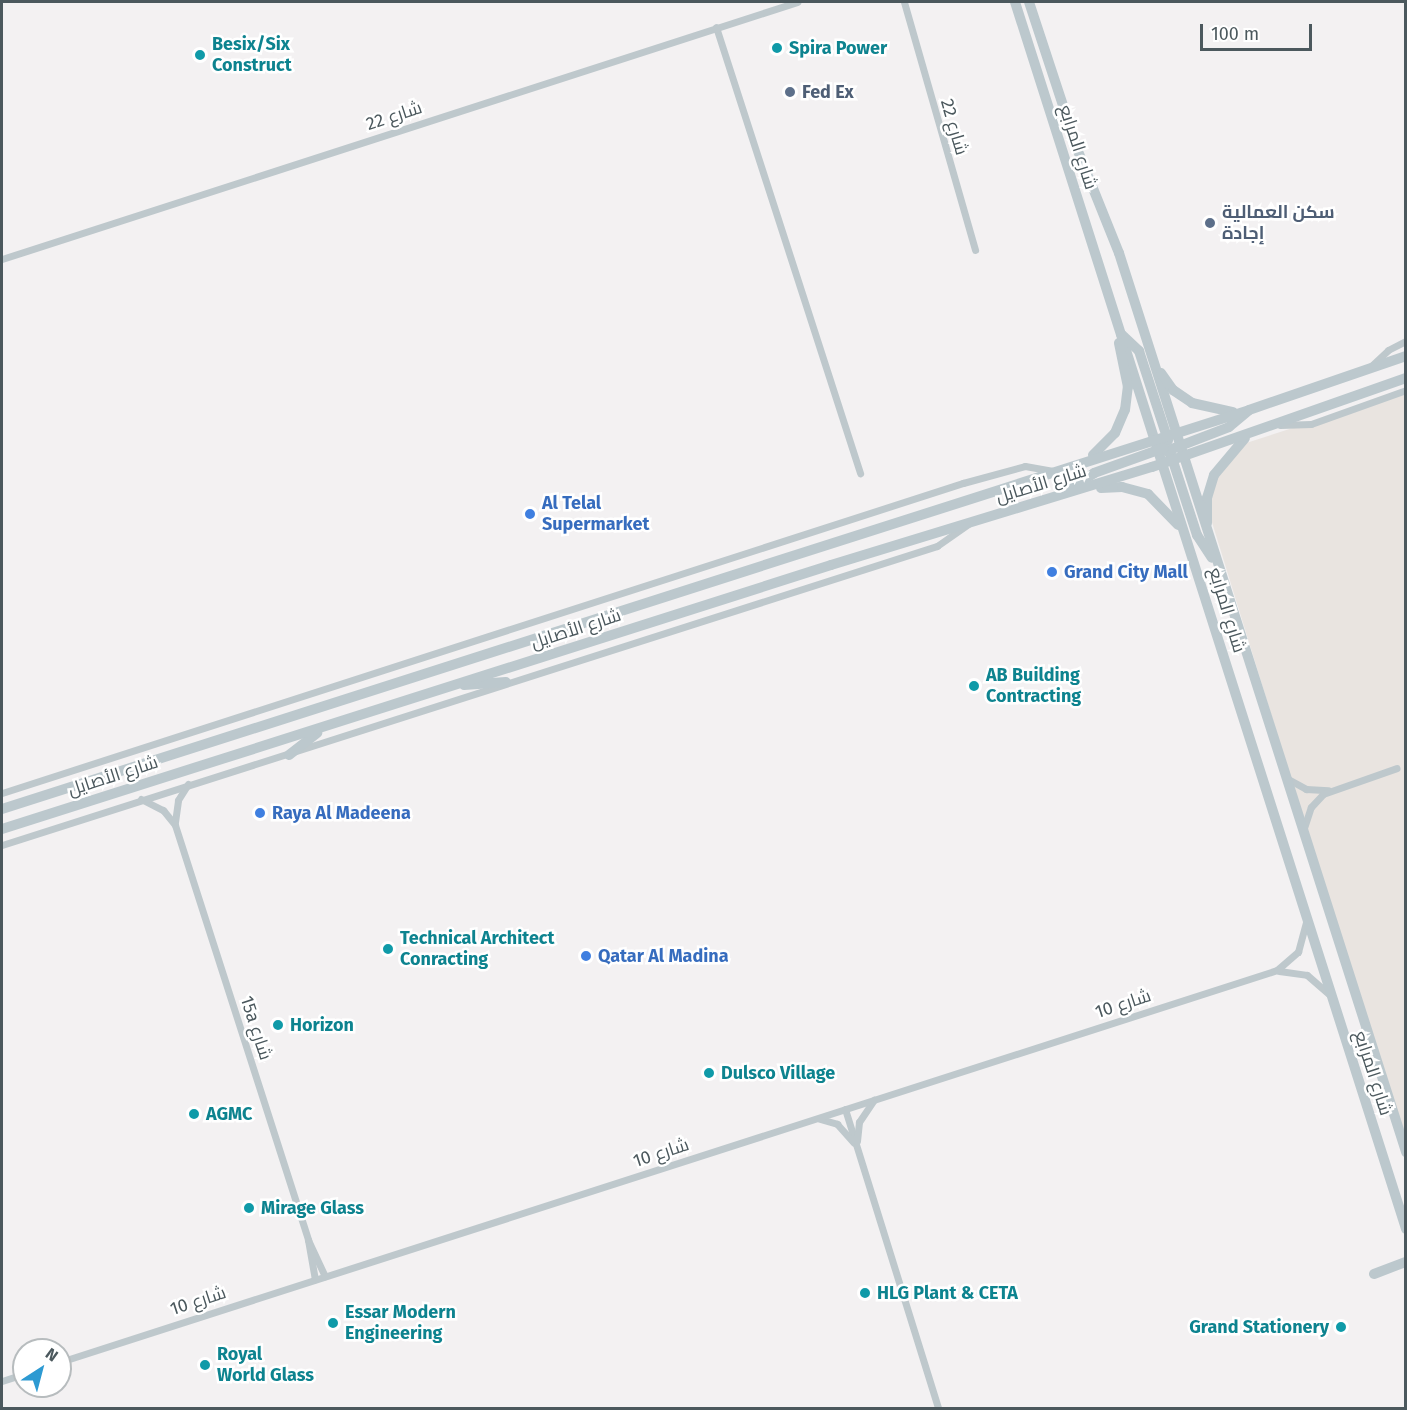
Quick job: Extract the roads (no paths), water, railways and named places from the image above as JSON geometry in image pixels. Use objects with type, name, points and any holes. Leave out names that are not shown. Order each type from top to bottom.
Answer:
[{"type":"main road","name":"شارع المرابع","points":[[1015,2],[1155,440],[1170,449],[1206,533],[1406,1152]]},
{"type":"main road","name":"شارع المرابع","points":[[1029,2],[1078,151],[1119,253],[1152,356],[1187,538],[1306,919],[1406,1228]]},
{"type":"main road","points":[[1121,334],[1139,351],[1200,542],[1215,560]]},
{"type":"main road","points":[[1084,461],[1109,442],[1125,410],[1128,387],[1120,352],[1121,334]]},
{"type":"main road","points":[[1152,356],[1168,384],[1185,399],[1206,409],[1244,411]]},
{"type":"main road","name":"شارع الأصايل","points":[[2,829],[1059,496],[1170,449],[1244,411],[1406,356]]},
{"type":"main road","name":"شارع الأصايل","points":[[1170,449],[1248,435],[1406,378]]},
{"type":"main road","points":[[1206,533],[1207,498],[1214,475],[1248,435]]},
{"type":"main road","name":"شارع الأصايل","points":[[2,809],[1052,471],[1155,440]]},
{"type":"main road","points":[[1059,496],[1114,486],[1140,491],[1167,509],[1187,538]]},
{"type":"main road","points":[[458,684],[506,682]]},
{"type":"main road","points":[[289,755],[324,727]]},
{"type":"main road","points":[[1374,1274],[1406,1262]]},
{"type":"street","name":"شارع 22","points":[[2,259],[797,2]]},
{"type":"street","name":"شارع 22","points":[[899,2],[905,12]]},
{"type":"street","name":"شارع 22","points":[[904,2],[975,250]]},
{"type":"street","points":[[716,27],[860,473]]},
{"type":"street","points":[[1369,368],[1388,350],[1406,341]]},
{"type":"street","points":[[1277,425],[1311,424],[1406,390]]},
{"type":"street","points":[[2,793],[954,486],[1025,466],[1052,471]]},
{"type":"street","points":[[2,845],[937,546],[969,523]]},
{"type":"street","points":[[1285,776],[1306,789],[1330,790],[1397,768]]},
{"type":"street","points":[[175,825],[176,806],[188,784]]},
{"type":"street","points":[[1305,837],[1311,807],[1330,790]]},
{"type":"street","name":"15a شارع","points":[[140,799],[158,806],[175,825],[308,1240],[325,1276]]},
{"type":"street","name":"شارع 10","points":[[72,1358],[1271,973],[1297,954],[1305,937],[1306,919]]},
{"type":"street","name":"شارع 10","points":[[1271,973],[1307,975],[1331,996]]},
{"type":"street","points":[[857,1147],[859,1122],[874,1100]]},
{"type":"street","points":[[845,1109],[938,1408]]},
{"type":"street","points":[[818,1118],[837,1124],[857,1147]]},
{"type":"street","name":"15a شارع","points":[[308,1240],[315,1279]]},
{"type":"place","name":"Spira Power","points":[[777,48]]},
{"type":"place","name":"Besix/Six Construct","points":[[200,55]]},
{"type":"place","name":"Fed Ex","points":[[790,92]]},
{"type":"place","name":"سكن العمالية إجادة","points":[[1210,223]]},
{"type":"place","name":"Al Telal Supermarket","points":[[530,514]]},
{"type":"place","name":"Grand City Mall","points":[[1052,572]]},
{"type":"place","name":"AB Building Contracting","points":[[974,686]]},
{"type":"place","name":"Raya Al Madeena","points":[[260,813]]},
{"type":"place","name":"Technical Architect Conracting","points":[[388,949]]},
{"type":"place","name":"Qatar Al Madina","points":[[586,956]]},
{"type":"place","name":"Horizon","points":[[278,1025]]},
{"type":"place","name":"Dulsco Village","points":[[709,1073]]},
{"type":"place","name":"AGMC","points":[[194,1114]]},
{"type":"place","name":"Mirage Glass","points":[[249,1208]]},
{"type":"place","name":"HLG Plant & CETA","points":[[865,1293]]},
{"type":"place","name":"Essar Modern Engineering","points":[[333,1323]]},
{"type":"place","name":"Grand Stationery","points":[[1341,1327]]},
{"type":"place","name":"Royal World Glass","points":[[205,1365]]}]
